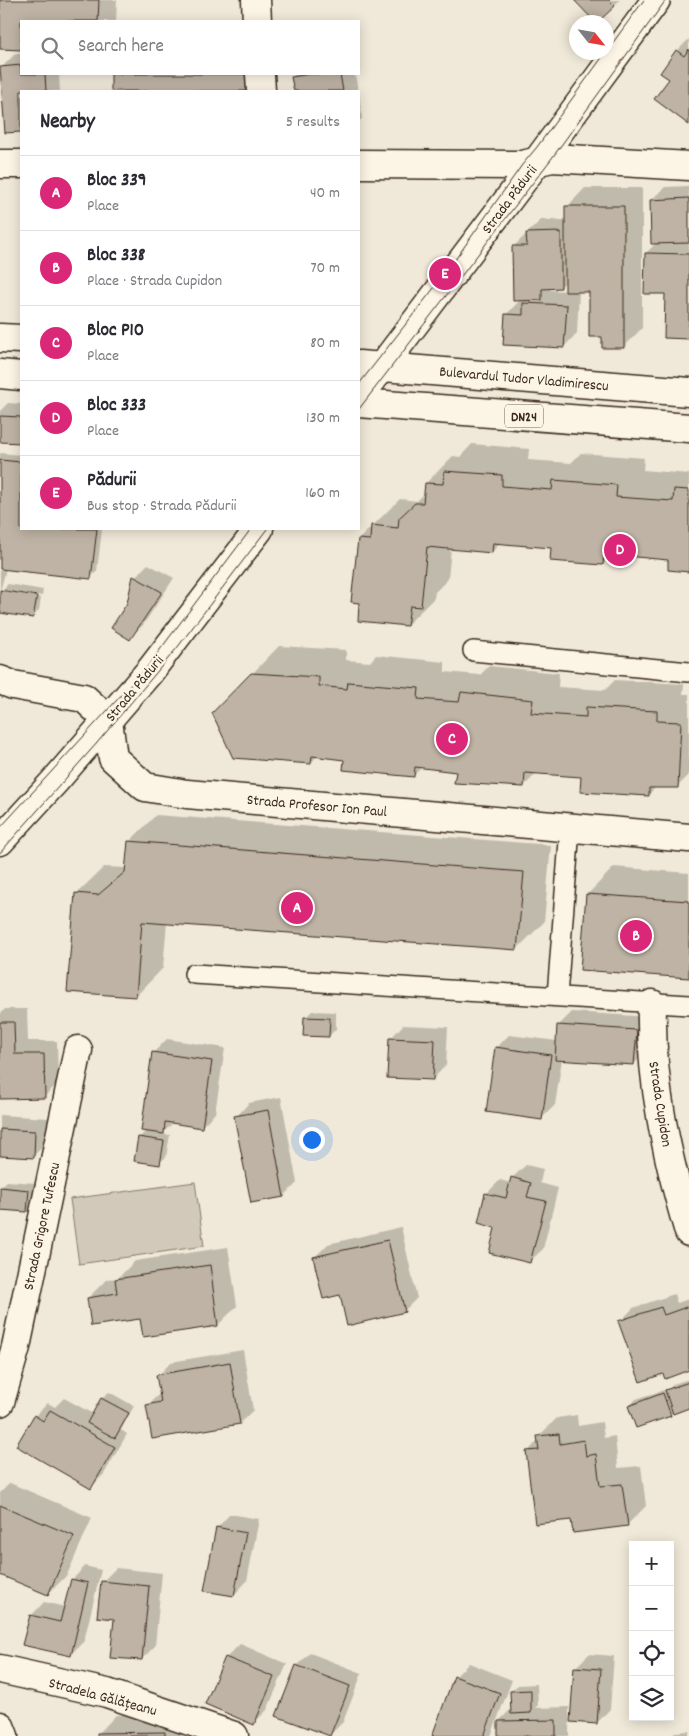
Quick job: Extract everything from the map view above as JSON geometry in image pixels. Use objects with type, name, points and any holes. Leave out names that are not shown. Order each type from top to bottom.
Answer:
[{"type":"street","points":[[256,0],[257,20]]},
{"type":"street","name":"Strada Pădurii","points":[[360,393],[370,366],[536,163],[656,0]]},
{"type":"street","points":[[260,75],[261,90]]},
{"type":"street","points":[[360,164],[522,165],[552,158],[689,166]]},
{"type":"street","points":[[0,164],[20,164]]},
{"type":"street","points":[[0,338],[20,339]]},
{"type":"street","name":"Bulevardul Tudor Vladimirescu","points":[[370,366],[689,392]]},
{"type":"street","points":[[0,374],[20,376]]},
{"type":"street","name":"DN24","points":[[360,403],[689,428]]},
{"type":"street","name":"Strada Pădurii","points":[[0,841],[55,782],[150,671],[258,530]]},
{"type":"street","points":[[0,680],[14,685],[84,698],[108,720]]},
{"type":"street","name":"Strada Profesor Ion Paul","points":[[108,720],[114,758],[145,787],[187,794],[689,838]]},
{"type":"street","name":"Strada Cupidon","points":[[652,1004],[651,1039],[657,1095],[677,1192],[689,1232]]},
{"type":"street","name":"Strada Grigore Tufescu","points":[[0,1402],[16,1347],[78,1050]]},
{"type":"street","name":"Stradela Gălățeanu","points":[[0,1669],[107,1693],[234,1736]]},
{"type":"street","points":[[0,1726],[4,1736]]},
{"type":"lane","points":[[473,651],[689,672]]},
{"type":"lane","points":[[557,996],[570,828]]},
{"type":"lane","points":[[689,832],[689,838]]},
{"type":"lane","points":[[194,974],[689,1005]]},
{"type":"shaded area","points":[[195,1182],[204,1246],[79,1264],[70,1199]]},
{"type":"building","points":[[0,0],[99,0],[98,20],[20,20],[20,50],[0,49]]},
{"type":"building","points":[[574,0],[609,0],[615,6],[605,15],[588,15]]},
{"type":"building","points":[[689,49],[689,125],[654,99],[669,79],[660,73],[676,50],[684,56]]},
{"type":"building","points":[[20,65],[20,75],[45,75],[46,90],[20,90],[20,132],[5,133],[0,67]]},
{"type":"building","points":[[111,75],[247,75],[248,90],[111,90]]},
{"type":"building","points":[[340,75],[343,90],[294,90],[291,77]]},
{"type":"building","points":[[689,198],[689,243],[651,244],[650,200]]},
{"type":"building","points":[[565,206],[624,206],[624,348],[602,348],[602,337],[589,337],[589,292],[565,292]]},
{"type":"building","points":[[561,232],[561,288],[542,289],[542,300],[513,301],[512,246],[527,246],[526,233]]},
{"type":"building","points":[[645,253],[689,254],[689,339],[664,338],[665,294],[644,294]]},
{"type":"building","points":[[523,303],[567,305],[564,348],[503,345],[505,314],[523,315]]},
{"type":"building","points":[[0,416],[20,417],[20,443],[0,442]]},
{"type":"building","points":[[0,460],[20,462],[20,530],[97,530],[91,579],[0,569]]},
{"type":"building","points":[[444,471],[502,475],[502,486],[552,490],[553,480],[617,485],[616,497],[673,501],[674,489],[689,490],[689,572],[668,570],[668,560],[604,554],[603,565],[550,561],[551,548],[493,543],[492,553],[427,547],[421,607],[410,606],[407,626],[358,621],[359,603],[351,602],[358,539],[370,540],[371,525],[398,528],[399,518],[415,503],[423,503],[425,483],[443,484]]},
{"type":"building","points":[[133,576],[162,592],[130,640],[111,628],[127,603]]},
{"type":"building","points":[[0,590],[37,596],[33,618],[0,613]]},
{"type":"building","points":[[251,673],[319,677],[319,686],[347,689],[348,682],[419,688],[418,699],[459,702],[461,692],[533,700],[531,713],[586,717],[586,707],[657,711],[657,721],[681,722],[678,788],[649,788],[649,796],[580,792],[581,777],[525,773],[524,787],[454,783],[456,772],[415,767],[414,777],[343,770],[344,760],[312,756],[311,764],[233,758],[212,713]]},
{"type":"building","points":[[128,841],[524,872],[517,950],[142,922],[136,997],[67,992],[75,893],[98,895],[125,872]]},
{"type":"building","points":[[586,894],[689,901],[689,978],[580,970]]},
{"type":"building","points":[[304,1017],[330,1018],[329,1037],[303,1036]]},
{"type":"building","points":[[0,1022],[14,1022],[15,1054],[44,1054],[45,1098],[0,1099]]},
{"type":"building","points":[[557,1025],[637,1030],[634,1065],[555,1060]]},
{"type":"building","points":[[389,1038],[435,1040],[433,1080],[387,1078]]},
{"type":"building","points":[[495,1047],[551,1055],[542,1120],[486,1112]]},
{"type":"building","points":[[152,1052],[212,1061],[202,1128],[165,1122],[164,1134],[141,1131]]},
{"type":"building","points":[[268,1110],[284,1197],[251,1203],[234,1116]]},
{"type":"building","points":[[0,1129],[35,1131],[34,1158],[0,1156]]},
{"type":"building","points":[[138,1137],[164,1141],[160,1165],[134,1161]]},
{"type":"building","points":[[511,1177],[531,1183],[527,1197],[546,1201],[530,1263],[489,1253],[495,1228],[478,1223],[485,1193],[506,1198]]},
{"type":"building","points":[[0,1187],[29,1190],[27,1212],[0,1210]]},
{"type":"building","points":[[388,1240],[405,1312],[347,1326],[340,1295],[323,1299],[313,1257]]},
{"type":"building","points":[[210,1265],[218,1326],[143,1337],[140,1319],[91,1326],[87,1298],[117,1293],[115,1279]]},
{"type":"building","points":[[689,1306],[689,1370],[665,1379],[663,1374],[640,1382],[618,1321],[661,1307],[664,1315]]},
{"type":"building","points":[[230,1362],[240,1424],[152,1439],[146,1405],[161,1402],[156,1375]]},
{"type":"building","points":[[689,1382],[689,1408],[673,1414],[665,1390]]},
{"type":"building","points":[[663,1393],[671,1416],[636,1428],[628,1406]]},
{"type":"building","points":[[101,1398],[129,1413],[115,1438],[87,1423]]},
{"type":"building","points":[[50,1410],[115,1447],[91,1489],[16,1446],[34,1415],[43,1421]]},
{"type":"building","points":[[559,1434],[560,1444],[584,1440],[586,1456],[596,1454],[600,1486],[622,1484],[628,1526],[573,1533],[571,1520],[535,1524],[526,1451],[539,1450],[537,1436]]},
{"type":"building","points":[[0,1505],[74,1536],[48,1595],[0,1575]]},
{"type":"building","points":[[216,1527],[246,1533],[234,1596],[204,1591]]},
{"type":"building","points":[[71,1579],[88,1583],[71,1656],[22,1645],[30,1615],[60,1622]]},
{"type":"building","points":[[101,1581],[149,1586],[142,1660],[110,1658],[114,1619],[97,1617]]},
{"type":"building","points":[[225,1657],[274,1677],[254,1725],[205,1704]]},
{"type":"building","points":[[296,1665],[350,1686],[330,1736],[276,1716]]},
{"type":"building","points":[[574,1667],[601,1669],[597,1724],[570,1722]]},
{"type":"building","points":[[454,1676],[500,1693],[484,1736],[432,1736]]},
{"type":"building","points":[[531,1690],[531,1713],[511,1714],[510,1691]]},
{"type":"building","points":[[556,1720],[556,1736],[498,1736],[498,1721]]},
{"type":"building","points":[[165,1732],[165,1736],[97,1736],[97,1733]]},
{"type":"tram line","points":[[614,41],[644,0]]},
{"type":"tram line","points":[[360,408],[552,158],[666,0]]},
{"type":"tram line","points":[[360,383],[445,274],[522,165],[600,60]]},
{"type":"tram line","points":[[0,828],[147,667],[250,530]]},
{"type":"tram line","points":[[0,853],[97,743],[177,648],[266,530]]},
{"type":"place","name":"Pădurii","points":[[445,274]]},
{"type":"place","name":"Bloc 333","points":[[620,550]]},
{"type":"place","name":"Bloc P10","points":[[452,739]]},
{"type":"place","name":"Bloc 339","points":[[297,908]]},
{"type":"place","name":"Bloc 338","points":[[636,936]]}]
